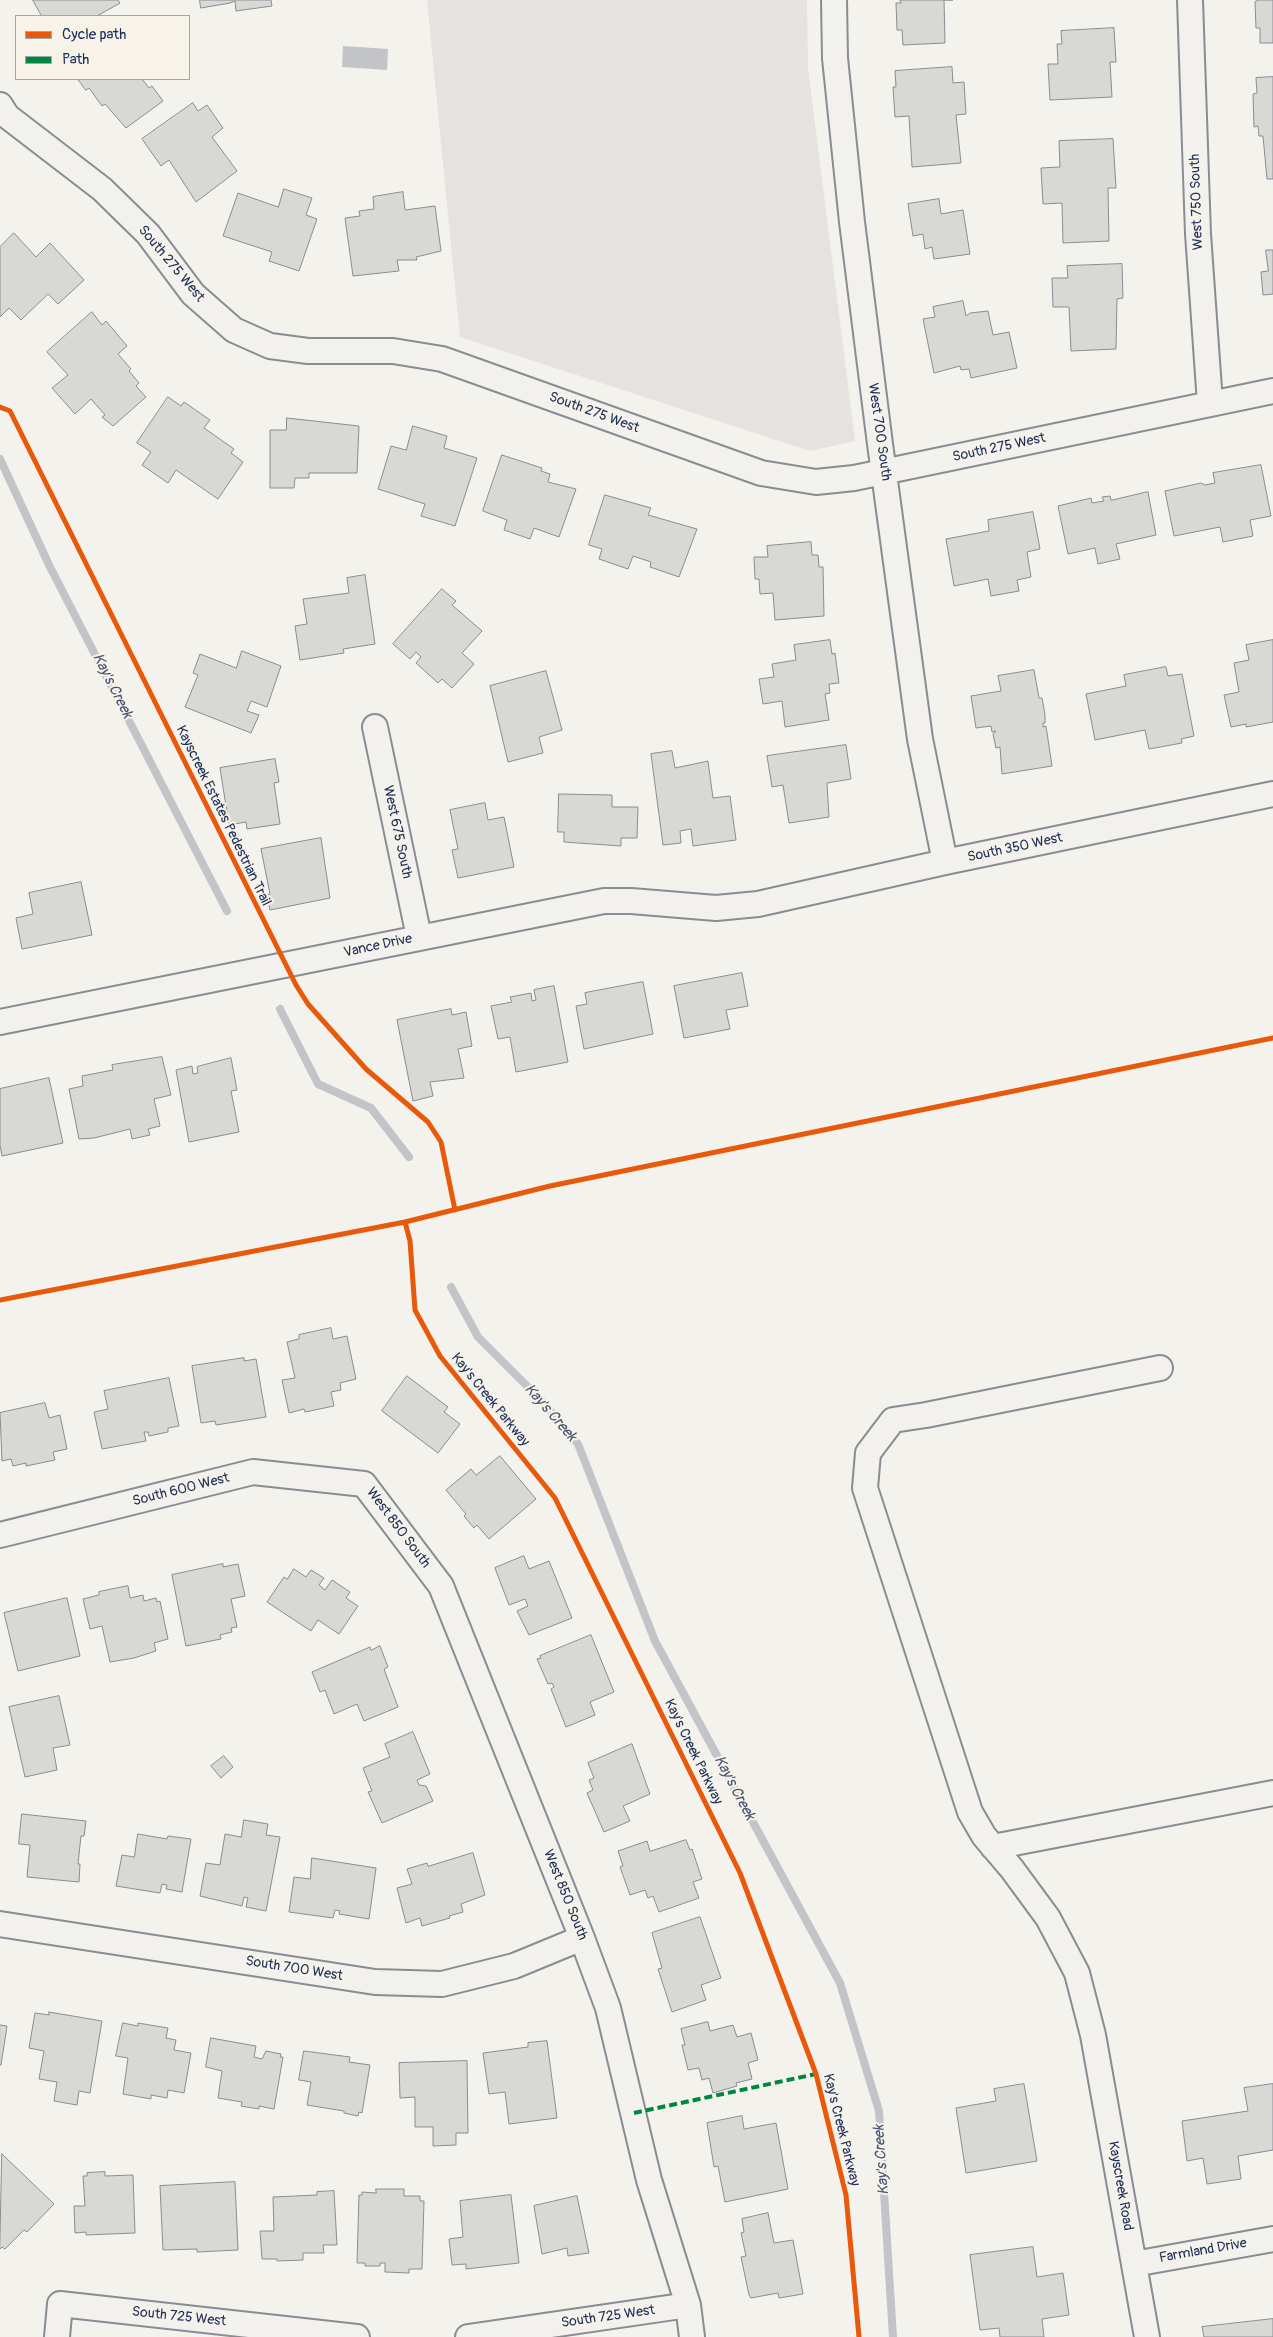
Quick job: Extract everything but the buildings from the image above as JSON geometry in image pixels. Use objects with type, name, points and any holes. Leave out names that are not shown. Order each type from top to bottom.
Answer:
[{"type":"street","name":"West 700 South","points":[[834,0],[835,58],[852,222],[884,473],[920,739],[944,862]]},
{"type":"street","name":"West 750 South","points":[[1190,0],[1198,234],[1210,403]]},
{"type":"street","name":"South 275 West","points":[[0,105],[7,116],[102,189],[148,234],[193,294],[234,330],[270,346],[308,351],[393,351],[442,359],[761,473],[816,482],[884,473],[1273,391]]},
{"type":"street","name":"West 675 South","points":[[375,727],[419,937]]},
{"type":"street","name":"South 350 West","points":[[758,904],[944,862],[1273,794]]},
{"type":"street","name":"Vance Drive","points":[[0,1022],[604,901],[631,901],[716,908],[758,904]]},
{"type":"street","name":"Kayscreek Road","points":[[1147,2337],[1093,2035],[1077,1973],[1048,1918],[984,1836],[970,1812],[865,1488],[868,1453],[894,1420],[1160,1368]]},
{"type":"street","name":"South 600 West","points":[[0,1534],[253,1472],[364,1484]]},
{"type":"street","name":"West 850 South","points":[[364,1484],[441,1586],[582,1938],[608,2008],[649,2180],[688,2305],[692,2337]]},
{"type":"street","points":[[993,1847],[1273,1793]]},
{"type":"street","name":"South 700 West","points":[[0,1924],[376,1982],[442,1984],[514,1966],[582,1938]]},
{"type":"street","name":"Farmland Drive","points":[[1134,2264],[1273,2239]]},
{"type":"street","name":"South 725 West","points":[[57,2337],[60,2304],[357,2337]]},
{"type":"street","name":"South 725 West","points":[[468,2337],[688,2305]]},
{"type":"shaded area","points":[[427,0],[807,0],[808,67],[855,441],[810,451],[460,337]]},
{"type":"shaded area","points":[[343,46],[388,49],[387,70],[342,67]]},
{"type":"waterway","name":"Kay's Creek","points":[[0,459],[50,567],[227,911]]},
{"type":"waterway","name":"Kay's Creek","points":[[280,1009],[318,1084],[371,1108],[409,1157]]},
{"type":"waterway","name":"Kay's Creek","points":[[451,1287],[478,1337],[542,1401],[578,1444],[655,1641],[840,1983],[879,2111],[893,2337]]},
{"type":"marked path","points":[[634,2113],[816,2074]]},
{"type":"cycle path","name":"Kayscreek Estates Pedestrian Trail","points":[[0,407],[10,411],[296,985],[308,1004],[366,1069],[428,1122],[441,1142],[455,1210]]},
{"type":"cycle path","points":[[0,1300],[405,1222],[550,1186],[1273,1038]]},
{"type":"cycle path","name":"Kay's Creek Parkway","points":[[405,1222],[410,1241],[415,1310],[440,1356],[555,1498],[740,1873],[816,2074],[846,2195],[859,2337]]}]
